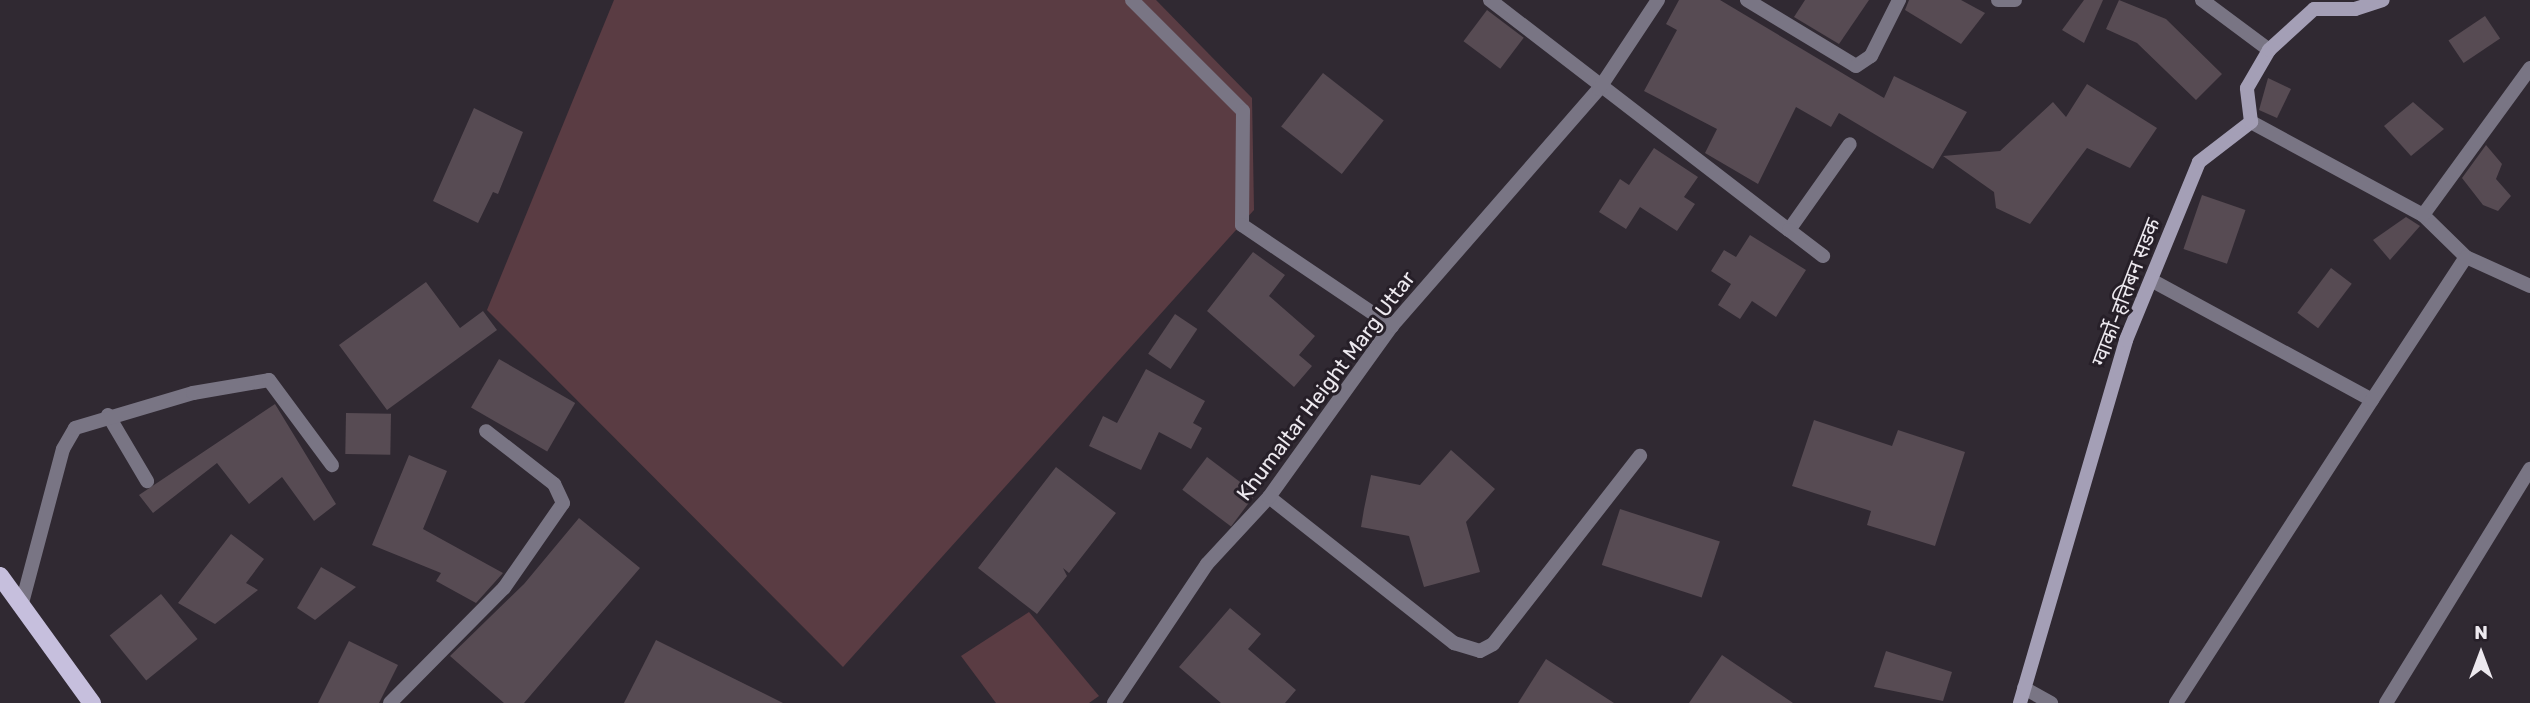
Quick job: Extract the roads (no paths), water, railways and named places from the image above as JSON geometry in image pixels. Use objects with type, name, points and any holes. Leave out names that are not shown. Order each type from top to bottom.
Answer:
[{"type":"main road","points":[[2251,122],[2247,88],[2269,50],[2314,9],[2355,9],[2383,0]]},
{"type":"main road","name":"ग्वार्को-हत्तिबन सडक","points":[[2020,703],[2126,340],[2199,162],[2251,122]]},
{"type":"main road","points":[[0,576],[92,703]]},
{"type":"street","points":[[1132,0],[1243,111],[1242,225],[1392,326]]},
{"type":"street","points":[[1490,0],[1599,89],[1823,256]]},
{"type":"street","name":"Khumaltar Height Marg Uttar","points":[[1114,703],[1207,564],[1269,497],[1392,326],[1599,89],[1658,0]]},
{"type":"street","points":[[1747,0],[1856,66],[1871,56],[1899,0]]},
{"type":"street","points":[[1998,0],[2015,0]]},
{"type":"street","points":[[2202,0],[2269,50]]},
{"type":"street","points":[[2423,215],[2530,68]]},
{"type":"street","points":[[2251,122],[2423,215],[2466,257],[2530,286]]},
{"type":"street","points":[[1789,230],[1850,144]]},
{"type":"street","points":[[2176,703],[2466,257]]},
{"type":"street","points":[[2151,279],[2372,400]]},
{"type":"street","points":[[22,603],[63,449],[75,428],[108,415],[269,380],[332,465]]},
{"type":"street","points":[[108,415],[147,481]]},
{"type":"street","points":[[390,703],[504,588],[564,503],[554,485],[486,431]]},
{"type":"street","points":[[1269,497],[1454,643],[1480,651],[1493,644],[1640,456]]},
{"type":"street","points":[[2386,703],[2530,469]]},
{"type":"street","points":[[2024,688],[2051,703]]}]
